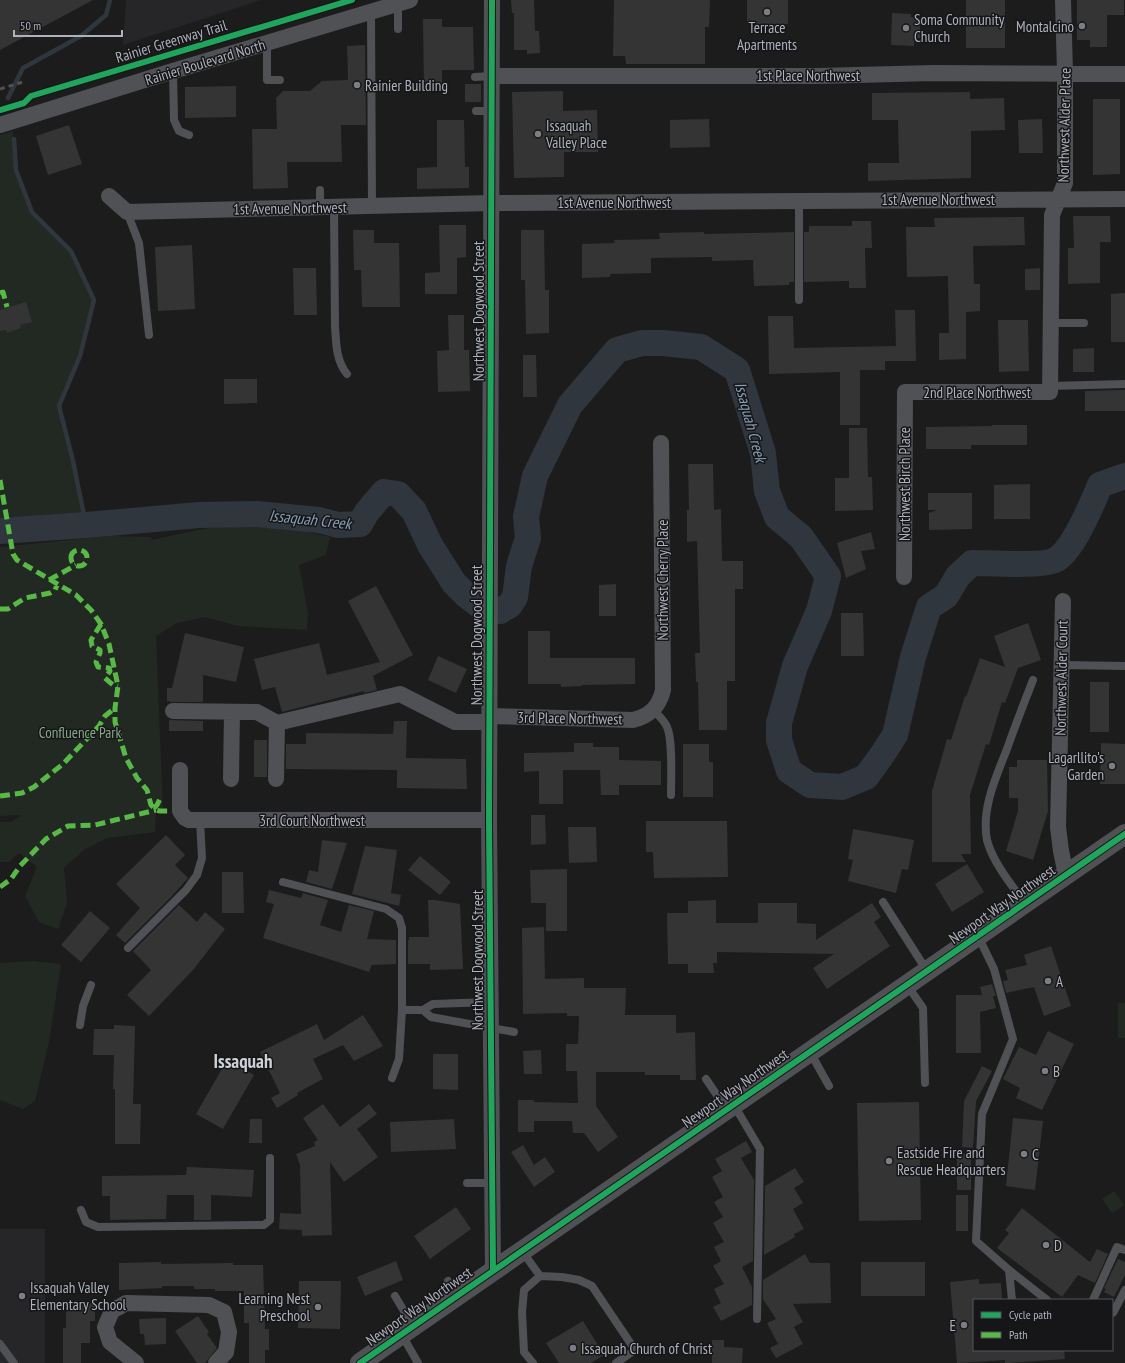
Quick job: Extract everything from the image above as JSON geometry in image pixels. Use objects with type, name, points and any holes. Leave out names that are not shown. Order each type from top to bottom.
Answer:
[{"type":"street","name":"Northwest Dogwood Street","points":[[492,0],[492,76],[484,111],[491,203],[489,820],[493,1271]]},
{"type":"street","name":"Northwest Alder Place","points":[[1050,389],[1052,215],[1065,183],[1065,73],[1063,0]]},
{"type":"street","name":"Rainier Boulevard North","points":[[0,125],[173,71],[404,2]]},
{"type":"street","name":"1st Place Northwest","points":[[492,76],[1023,69],[1065,73],[1125,74]]},
{"type":"street","points":[[109,196],[127,212]]},
{"type":"street","name":"1st Avenue Northwest","points":[[127,212],[327,208],[372,206],[405,200],[491,203],[1059,198],[1125,199]]},
{"type":"street","name":"2nd Place Northwest","points":[[905,392],[1050,389]]},
{"type":"street","name":"Northwest Birch Place","points":[[904,576],[905,392]]},
{"type":"street","name":"Northwest Cherry Place","points":[[652,712],[660,700],[663,690],[661,443]]},
{"type":"street","name":"Northwest Alder Court","points":[[1063,601],[1058,827],[1066,875]]},
{"type":"street","name":"3rd Place Northwest","points":[[277,723],[400,694],[455,722],[489,719],[633,720],[652,712]]},
{"type":"street","points":[[173,711],[257,712],[277,723],[276,779]]},
{"type":"street","points":[[231,779],[232,712]]},
{"type":"street","name":"3rd Court Northwest","points":[[180,770],[180,811],[185,818],[189,820],[489,820]]},
{"type":"street","name":"Newport Way Northwest","points":[[360,1363],[407,1330],[453,1289],[493,1271],[521,1250],[1125,834]]},
{"type":"street","points":[[136,1363],[110,1342],[105,1327],[112,1311],[126,1303],[210,1305],[224,1312],[229,1332],[226,1352],[216,1363]]},
{"type":"lane","points":[[398,29],[404,2]]},
{"type":"lane","points":[[371,12],[372,206]]},
{"type":"lane","points":[[266,43],[267,80],[280,80]]},
{"type":"lane","points":[[173,71],[174,120],[179,131],[189,135]]},
{"type":"lane","points":[[475,76],[492,76]]},
{"type":"lane","points":[[320,190],[327,208],[335,326],[339,359],[346,374]]},
{"type":"lane","points":[[799,200],[799,300]]},
{"type":"lane","points":[[127,212],[139,243],[149,335]]},
{"type":"lane","points":[[1051,323],[1084,323]]},
{"type":"lane","points":[[1050,389],[1125,384]]},
{"type":"lane","points":[[1062,664],[1125,666]]},
{"type":"lane","points":[[1025,904],[993,856],[987,841],[986,826],[988,805],[993,785],[1033,680]]},
{"type":"lane","points":[[652,712],[663,720],[668,728],[670,740],[671,795]]},
{"type":"lane","points":[[128,948],[186,890],[197,875],[202,858],[200,820]]},
{"type":"lane","points":[[283,882],[386,909],[399,918],[402,928],[402,1010],[398,1059],[392,1078]]},
{"type":"lane","points":[[883,902],[927,971]]},
{"type":"lane","points":[[978,936],[994,969],[1013,1039],[982,1114],[976,1241],[1046,1299]]},
{"type":"lane","points":[[80,1024],[83,1006],[91,985]]},
{"type":"lane","points":[[907,985],[923,1008],[925,1083]]},
{"type":"lane","points":[[402,1010],[424,1010],[433,1004],[491,1002]]},
{"type":"lane","points":[[424,1010],[431,1017],[514,1032]]},
{"type":"lane","points":[[810,1052],[829,1086]]},
{"type":"lane","points":[[706,1079],[730,1107],[760,1149],[757,1319]]},
{"type":"lane","points":[[81,1210],[86,1222],[98,1226],[264,1225],[270,1220],[270,1158]]},
{"type":"lane","points":[[467,1183],[492,1183]]},
{"type":"lane","points":[[1093,1299],[1117,1247],[1125,1250]]},
{"type":"lane","points":[[521,1250],[540,1276]]},
{"type":"lane","points":[[1009,1270],[1012,1299]]},
{"type":"lane","points":[[532,1363],[524,1352],[522,1312],[524,1290],[540,1276],[562,1276],[579,1280],[592,1286],[635,1350],[616,1363]]},
{"type":"lane","points":[[1113,1313],[1125,1290]]},
{"type":"lane","points":[[395,1296],[418,1363]]},
{"type":"lane","points":[[0,1344],[14,1363]]},
{"type":"shaded area","points":[[126,0],[261,0],[123,45]]},
{"type":"shaded area","name":"Issaquah Valley Elementary School","points":[[0,1229],[45,1229],[45,1363],[0,1363]]},
{"type":"green space","points":[[13,131],[16,170],[32,212],[71,251],[94,300],[80,356],[59,406],[73,461],[86,525],[0,531],[0,135]]},
{"type":"green space","name":"Confluence Park","points":[[241,523],[284,527],[330,537],[326,555],[299,565],[308,613],[307,630],[238,626],[205,617],[177,623],[156,636],[163,810],[156,810],[155,832],[107,838],[85,849],[64,868],[67,903],[58,929],[39,922],[25,896],[37,867],[19,853],[9,862],[0,862],[0,822],[12,822],[21,815],[0,816],[0,545],[1,547],[109,536],[151,537],[152,540]]},
{"type":"green space","points":[[33,961],[61,964],[49,1042],[35,1101],[23,1109],[0,1100],[0,963]]},
{"type":"green space","points":[[1118,1003],[1125,1003],[1125,1038],[1118,1038]]},
{"type":"green space","points":[[1114,1191],[1124,1205],[1112,1213],[1102,1199]]},
{"type":"building","points":[[0,0],[93,0],[0,50]]},
{"type":"building","points":[[511,0],[534,0],[535,31],[539,31],[540,53],[527,54],[527,50],[514,50],[514,13],[512,13]]},
{"type":"building","points":[[614,0],[710,0],[709,27],[705,27],[705,64],[626,64],[625,56],[613,56]]},
{"type":"building","name":"Terrace Apartments","points":[[747,0],[788,0],[788,24],[747,24]]},
{"type":"building","points":[[966,0],[1005,0],[1005,48],[966,48]]},
{"type":"building","points":[[1077,0],[1124,0],[1124,15],[1107,15],[1107,47],[1090,47],[1090,40],[1077,40]]},
{"type":"building","name":"Soma Community Church","points":[[892,13],[911,14],[911,17],[920,18],[920,38],[914,38],[914,46],[891,45]]},
{"type":"building","points":[[423,19],[442,19],[442,27],[473,27],[474,70],[442,70],[442,90],[424,90]]},
{"type":"building","points":[[365,45],[366,125],[341,125],[342,162],[287,162],[288,188],[253,189],[252,129],[277,129],[276,98],[283,91],[310,91],[322,81],[348,80],[347,46]]},
{"type":"building","points":[[465,84],[481,84],[481,102],[465,102]]},
{"type":"building","points":[[236,86],[236,117],[185,118],[185,87]]},
{"type":"building","name":"Issaquah Valley Place","points":[[563,91],[563,111],[597,110],[598,152],[564,152],[564,177],[514,178],[512,92]]},
{"type":"building","points":[[970,92],[970,99],[1004,98],[1005,130],[971,131],[971,178],[868,181],[868,163],[899,163],[898,120],[872,120],[872,93]]},
{"type":"building","points":[[1093,99],[1120,99],[1120,174],[1093,175]]},
{"type":"building","points":[[709,119],[710,147],[670,148],[670,120]]},
{"type":"building","points":[[1042,119],[1043,153],[1019,153],[1018,120]]},
{"type":"building","points":[[437,120],[464,120],[465,167],[469,167],[469,188],[417,189],[417,168],[437,167]]},
{"type":"building","points":[[69,125],[82,164],[48,175],[36,136]]},
{"type":"building","points":[[1073,216],[1110,216],[1111,242],[1100,242],[1100,283],[1068,284],[1068,248],[1074,248]]},
{"type":"building","points":[[1024,217],[1025,245],[973,246],[974,284],[980,284],[980,311],[966,312],[966,359],[939,360],[939,333],[949,333],[948,276],[907,277],[906,227],[935,227],[934,218]]},
{"type":"building","points":[[852,221],[871,221],[872,248],[865,248],[866,288],[849,288],[849,281],[804,282],[804,232],[809,232],[809,226],[852,226]]},
{"type":"building","points":[[439,225],[466,225],[466,257],[457,258],[457,294],[425,294],[425,273],[440,272]]},
{"type":"building","points":[[353,230],[374,230],[374,243],[399,243],[400,307],[362,307],[361,270],[354,270]]},
{"type":"building","points":[[521,230],[544,230],[545,290],[549,290],[549,333],[526,334],[525,280],[521,280]]},
{"type":"building","points":[[704,232],[704,234],[794,232],[794,282],[789,282],[789,285],[754,286],[753,260],[712,261],[712,257],[651,258],[651,273],[610,274],[610,277],[582,278],[582,244],[615,243],[614,240],[660,239],[659,233]]},
{"type":"building","points":[[192,245],[195,309],[158,311],[155,247]]},
{"type":"building","points":[[293,268],[316,268],[317,315],[294,315]]},
{"type":"building","points":[[1040,268],[1040,290],[1025,290],[1025,269]]},
{"type":"building","points":[[1125,293],[1125,342],[1111,342],[1111,294]]},
{"type":"building","points":[[26,302],[32,322],[20,325],[21,328],[7,333],[6,330],[0,331],[0,310]]},
{"type":"building","points":[[895,310],[915,310],[916,361],[885,361],[885,370],[860,370],[860,425],[840,425],[840,372],[769,374],[768,316],[793,316],[794,348],[896,346]]},
{"type":"building","points":[[448,315],[464,315],[464,350],[469,350],[470,391],[438,392],[437,351],[449,350]]},
{"type":"building","points":[[998,320],[1028,320],[1029,371],[999,372]]},
{"type":"building","points":[[1094,348],[1094,372],[1073,372],[1073,349]]},
{"type":"building","points":[[523,355],[536,355],[537,397],[523,397]]},
{"type":"building","points":[[224,379],[257,379],[257,403],[224,404]]},
{"type":"building","points":[[1125,390],[1125,411],[1085,411],[1085,391]]},
{"type":"building","points":[[1027,425],[1027,445],[971,445],[971,449],[926,449],[926,427]]},
{"type":"building","points":[[849,428],[867,428],[868,477],[872,477],[873,510],[835,511],[835,478],[849,478]]},
{"type":"building","points":[[688,464],[713,464],[714,510],[721,509],[722,561],[743,561],[743,589],[735,589],[735,681],[727,681],[727,730],[699,730],[698,682],[696,682],[695,653],[700,653],[697,541],[687,542],[687,510],[689,510]]},
{"type":"building","points":[[1030,484],[1030,519],[994,519],[994,485]]},
{"type":"building","points":[[928,493],[972,493],[972,529],[929,530],[929,513],[937,510],[928,510]]},
{"type":"building","points":[[871,532],[875,549],[861,551],[866,569],[846,578],[837,543]]},
{"type":"building","points":[[616,584],[616,616],[599,616],[599,585]]},
{"type":"building","points":[[376,586],[413,655],[373,676],[377,690],[364,693],[364,691],[282,712],[275,687],[262,690],[254,659],[319,643],[327,675],[380,662],[348,601]]},
{"type":"building","points":[[841,613],[863,613],[864,656],[841,656]]},
{"type":"building","points":[[1028,623],[1041,660],[1018,668],[1005,703],[1002,702],[989,745],[986,744],[970,795],[971,854],[961,854],[966,862],[932,862],[932,791],[947,739],[951,740],[965,696],[966,697],[980,658],[1005,667],[994,636]]},
{"type":"building","points":[[528,631],[550,631],[550,658],[635,658],[635,684],[561,687],[561,684],[528,684]]},
{"type":"building","points":[[185,633],[244,647],[236,682],[203,675],[203,702],[167,701],[167,688],[172,688]]},
{"type":"building","points":[[438,656],[467,669],[456,693],[428,680]]},
{"type":"building","points":[[1090,682],[1109,682],[1109,732],[1090,732]]},
{"type":"building","points":[[169,720],[203,721],[203,731],[169,731]]},
{"type":"building","points":[[394,721],[407,721],[406,758],[466,759],[467,789],[397,788],[397,770],[286,769],[286,744],[306,744],[306,733],[393,734]]},
{"type":"building","points":[[254,740],[267,740],[267,777],[254,777]]},
{"type":"building","points":[[574,743],[593,743],[593,747],[619,747],[619,760],[661,761],[661,785],[619,785],[619,795],[601,795],[600,770],[563,770],[563,804],[539,804],[539,771],[524,772],[524,753],[574,752]]},
{"type":"building","points":[[1101,743],[1125,744],[1125,784],[1100,784]]},
{"type":"building","points":[[683,744],[709,744],[709,762],[713,762],[713,797],[683,797]]},
{"type":"building","points":[[1017,760],[1047,760],[1048,811],[1033,860],[1006,851],[1018,811],[1018,798],[1009,798],[1009,767],[1017,767]]},
{"type":"building","points":[[531,815],[545,815],[546,844],[531,845]]},
{"type":"building","points":[[646,821],[727,821],[728,877],[654,878],[653,852],[646,852]]},
{"type":"building","points":[[568,827],[596,827],[597,862],[569,863]]},
{"type":"building","points":[[853,829],[914,840],[908,870],[902,869],[896,893],[848,881],[853,860],[848,859]]},
{"type":"building","points":[[166,835],[185,855],[175,865],[188,878],[125,943],[116,935],[140,908],[116,884]]},
{"type":"building","points":[[322,840],[347,843],[332,889],[306,882],[309,870],[318,872]]},
{"type":"building","points":[[365,846],[397,850],[391,893],[401,895],[399,906],[352,894]]},
{"type":"building","points":[[420,856],[451,882],[440,895],[408,870]]},
{"type":"building","points":[[967,864],[984,892],[952,912],[935,884]]},
{"type":"building","points":[[567,869],[567,931],[546,931],[546,903],[531,903],[530,870]]},
{"type":"building","points":[[222,872],[243,872],[244,913],[222,913]]},
{"type":"building","points":[[269,890],[301,898],[303,893],[328,900],[320,925],[341,932],[349,905],[374,911],[367,939],[396,940],[396,964],[372,965],[369,972],[263,938],[274,904],[266,902]]},
{"type":"building","points":[[428,900],[460,904],[463,969],[430,970],[430,964],[408,964],[409,937],[429,937]]},
{"type":"building","points":[[716,900],[716,923],[758,923],[758,903],[797,903],[797,923],[816,924],[816,940],[872,903],[881,917],[874,922],[890,946],[827,989],[813,968],[834,954],[717,952],[717,963],[713,963],[714,973],[688,973],[688,964],[668,964],[667,913],[688,913],[688,901]]},
{"type":"building","points":[[179,905],[197,922],[205,912],[225,929],[193,970],[149,1016],[127,995],[151,970],[133,951]]},
{"type":"building","points":[[90,911],[110,928],[81,962],[61,945]]},
{"type":"building","points":[[544,927],[545,979],[584,978],[584,988],[626,988],[625,1015],[676,1015],[676,1033],[695,1032],[696,1080],[680,1080],[680,1075],[645,1075],[645,1072],[596,1072],[596,1106],[618,1137],[598,1152],[584,1133],[573,1133],[572,1121],[534,1121],[534,1132],[518,1132],[518,1100],[578,1103],[577,1071],[566,1071],[566,1044],[578,1044],[579,1016],[567,1016],[567,1013],[523,1014],[522,928]]},
{"type":"building","name":"A","points":[[1051,946],[1071,1006],[1044,1016],[1034,987],[1006,993],[1003,981],[1008,980],[1005,970],[1027,965],[1024,955]]},
{"type":"building","points":[[992,984],[996,996],[993,996],[996,1008],[980,1012],[981,1053],[956,1053],[956,995],[982,995],[980,987]]},
{"type":"building","points":[[363,1015],[383,1046],[354,1061],[343,1045],[313,1059],[323,1079],[297,1093],[298,1095],[277,1108],[271,1098],[280,1093],[260,1052],[317,1024],[324,1040]]},
{"type":"building","points":[[114,1025],[135,1026],[133,1104],[141,1104],[140,1144],[115,1144],[115,1089],[113,1089],[114,1055],[93,1055],[94,1029],[114,1029]]},
{"type":"building","name":"B","points":[[1048,1031],[1074,1044],[1042,1110],[1016,1098],[1020,1088],[1003,1079],[1019,1047],[1036,1055]]},
{"type":"building","points":[[541,1050],[542,1074],[524,1074],[523,1051]]},
{"type":"building","points":[[433,1054],[458,1054],[458,1090],[433,1089]]},
{"type":"building","points":[[227,1060],[254,1075],[223,1129],[196,1114]]},
{"type":"building","points":[[982,1066],[992,1071],[976,1101],[973,1148],[962,1147],[964,1101]]},
{"type":"building","name":"Eastside Fire and Rescue Headquarters","points":[[919,1102],[921,1220],[859,1221],[857,1103]]},
{"type":"building","points":[[323,1104],[340,1127],[369,1104],[377,1114],[357,1129],[378,1157],[344,1182],[330,1162],[332,1235],[302,1236],[302,1230],[279,1229],[280,1213],[301,1214],[300,1165],[296,1154],[315,1146],[314,1142],[318,1140],[303,1118]]},
{"type":"building","name":"C","points":[[1013,1118],[1043,1121],[1035,1190],[1006,1186]]},
{"type":"building","points":[[250,1119],[262,1119],[262,1143],[249,1143]]},
{"type":"building","points":[[454,1119],[456,1149],[391,1152],[390,1122]]},
{"type":"building","points":[[746,1141],[752,1152],[741,1158],[754,1180],[753,1261],[742,1267],[752,1287],[752,1305],[721,1321],[713,1307],[721,1303],[714,1289],[724,1284],[713,1266],[721,1261],[714,1247],[724,1242],[713,1223],[723,1217],[714,1202],[723,1197],[712,1177],[722,1171],[715,1159]]},
{"type":"building","points":[[523,1145],[534,1165],[545,1157],[555,1172],[534,1187],[511,1152]]},
{"type":"building","points":[[957,1154],[971,1154],[971,1190],[957,1190]]},
{"type":"building","points":[[187,1167],[254,1170],[252,1197],[211,1195],[211,1220],[194,1220],[194,1195],[167,1195],[166,1219],[110,1220],[110,1196],[102,1196],[102,1176],[186,1175]]},
{"type":"building","points":[[795,1168],[804,1182],[794,1188],[803,1203],[793,1209],[804,1229],[794,1234],[795,1237],[764,1255],[765,1186]]},
{"type":"building","points":[[956,1195],[968,1195],[968,1231],[956,1231]]},
{"type":"building","points":[[456,1207],[471,1229],[430,1259],[414,1236]]},
{"type":"building","points":[[1022,1208],[1090,1262],[1097,1249],[1108,1254],[1095,1283],[1078,1275],[1062,1297],[997,1248],[1009,1233],[1005,1230]]},
{"type":"building","points":[[805,1254],[810,1263],[830,1263],[831,1303],[793,1304],[803,1322],[794,1327],[803,1344],[776,1358],[770,1348],[778,1344],[767,1323],[776,1319],[763,1299],[763,1280]]},
{"type":"building","points":[[1118,1259],[1125,1262],[1125,1275],[1114,1297],[1104,1292],[1106,1289],[1104,1288]]},
{"type":"building","points":[[396,1261],[403,1280],[365,1296],[357,1277]]},
{"type":"building","points":[[161,1262],[161,1264],[233,1263],[233,1265],[263,1265],[265,1329],[269,1329],[269,1350],[265,1350],[265,1363],[249,1363],[249,1323],[244,1323],[244,1291],[194,1289],[194,1286],[162,1286],[162,1288],[119,1290],[119,1263]]},
{"type":"building","points":[[861,1262],[925,1262],[925,1296],[861,1296]]},
{"type":"building","name":"E","points":[[979,1279],[979,1284],[1001,1283],[1002,1299],[973,1299],[973,1351],[1064,1351],[1065,1359],[1009,1363],[1005,1363],[1005,1360],[957,1363],[950,1282]]},
{"type":"building","points":[[299,1281],[341,1281],[340,1329],[298,1328]]},
{"type":"building","points":[[95,1303],[95,1321],[90,1321],[90,1343],[81,1343],[81,1363],[63,1363],[63,1328],[66,1328],[66,1304]]},
{"type":"building","points":[[198,1316],[209,1332],[207,1334],[217,1348],[205,1363],[197,1363],[175,1331]]},
{"type":"building","points":[[166,1318],[166,1344],[145,1345],[144,1334],[140,1334],[139,1319]]},
{"type":"building","points":[[583,1321],[604,1355],[591,1363],[559,1363],[546,1343]]},
{"type":"building","points":[[712,1340],[724,1340],[724,1347],[743,1348],[742,1363],[712,1363]]},
{"type":"waterway","points":[[8,98],[23,68],[81,36],[106,15],[110,0]]},
{"type":"waterway","points":[[14,139],[16,170],[32,212],[71,251],[94,300],[80,356],[59,406],[73,461],[86,525]]},
{"type":"waterway","name":"Issaquah Creek","points":[[0,531],[199,515],[257,514],[319,520],[338,525],[360,524],[367,512],[384,492],[398,494],[414,511],[430,545],[454,583],[466,595],[486,610],[500,611],[510,605],[515,597],[519,566],[528,538],[526,517],[535,476],[570,405],[617,350],[642,343],[663,343],[701,347],[737,370],[763,453],[767,491],[777,517],[801,537],[828,576],[819,611],[795,666],[779,723],[779,740],[789,771],[810,785],[842,787],[866,777],[895,735],[913,657],[929,607],[946,596],[958,576],[972,563],[1029,564],[1057,559],[1076,536],[1100,485],[1125,476]]},
{"type":"railway","points":[[0,89],[23,82]]},
{"type":"marked path","points":[[0,293],[3,292],[7,307]]},
{"type":"marked path","points":[[0,480],[13,554],[17,560],[76,595],[91,610],[101,624],[109,644],[118,686],[115,722],[126,758],[137,778],[147,790],[151,805],[156,810],[171,811]]},
{"type":"marked path","points":[[79,550],[86,555],[87,558],[82,565],[79,566],[72,561],[71,558],[76,551],[79,550]]},
{"type":"marked path","points":[[49,580],[76,565]]},
{"type":"marked path","points":[[0,609],[8,609],[25,598],[50,593],[55,590],[57,585]]},
{"type":"marked path","points":[[101,624],[91,640],[92,646],[100,650],[96,662],[98,667],[109,668],[110,671],[105,678],[113,685],[118,686]]},
{"type":"marked path","points":[[0,796],[22,793],[34,787],[63,764],[99,726],[105,716],[115,708]]},
{"type":"marked path","points":[[154,808],[160,799]]},
{"type":"marked path","points":[[0,887],[11,879],[20,866],[46,839],[68,826],[95,825],[156,810]]},
{"type":"cycle path","name":"Rainier Greenway Trail","points":[[0,110],[24,103],[31,96],[352,0]]},
{"type":"cycle path","points":[[492,0],[489,820],[493,1271]]},
{"type":"cycle path","points":[[360,1363],[1125,834]]},
{"type":"place","name":"Terrace Apartments","points":[[767,12]]},
{"type":"place","name":"Montalcino","points":[[1082,26]]},
{"type":"place","name":"Soma Community Church","points":[[906,28]]},
{"type":"place","name":"Rainier Building","points":[[357,85]]},
{"type":"place","name":"Issaquah Valley Place","points":[[538,134]]},
{"type":"place","name":"Lagarllito's Garden","points":[[1112,766]]},
{"type":"place","name":"A","points":[[1048,981]]},
{"type":"place","name":"B","points":[[1045,1071]]},
{"type":"place","name":"C","points":[[1024,1154]]},
{"type":"place","name":"Eastside Fire and Rescue Headquarters","points":[[889,1161]]},
{"type":"place","name":"D","points":[[1046,1245]]},
{"type":"place","name":"Issaquah Valley Elementary School","points":[[22,1296]]},
{"type":"place","name":"Learning Nest Preschool","points":[[318,1307]]},
{"type":"place","name":"E","points":[[964,1325]]},
{"type":"place","name":"Issaquah Church of Christ","points":[[573,1348]]},
{"type":"district","name":"Issaquah","points":[[243,1061]]}]
